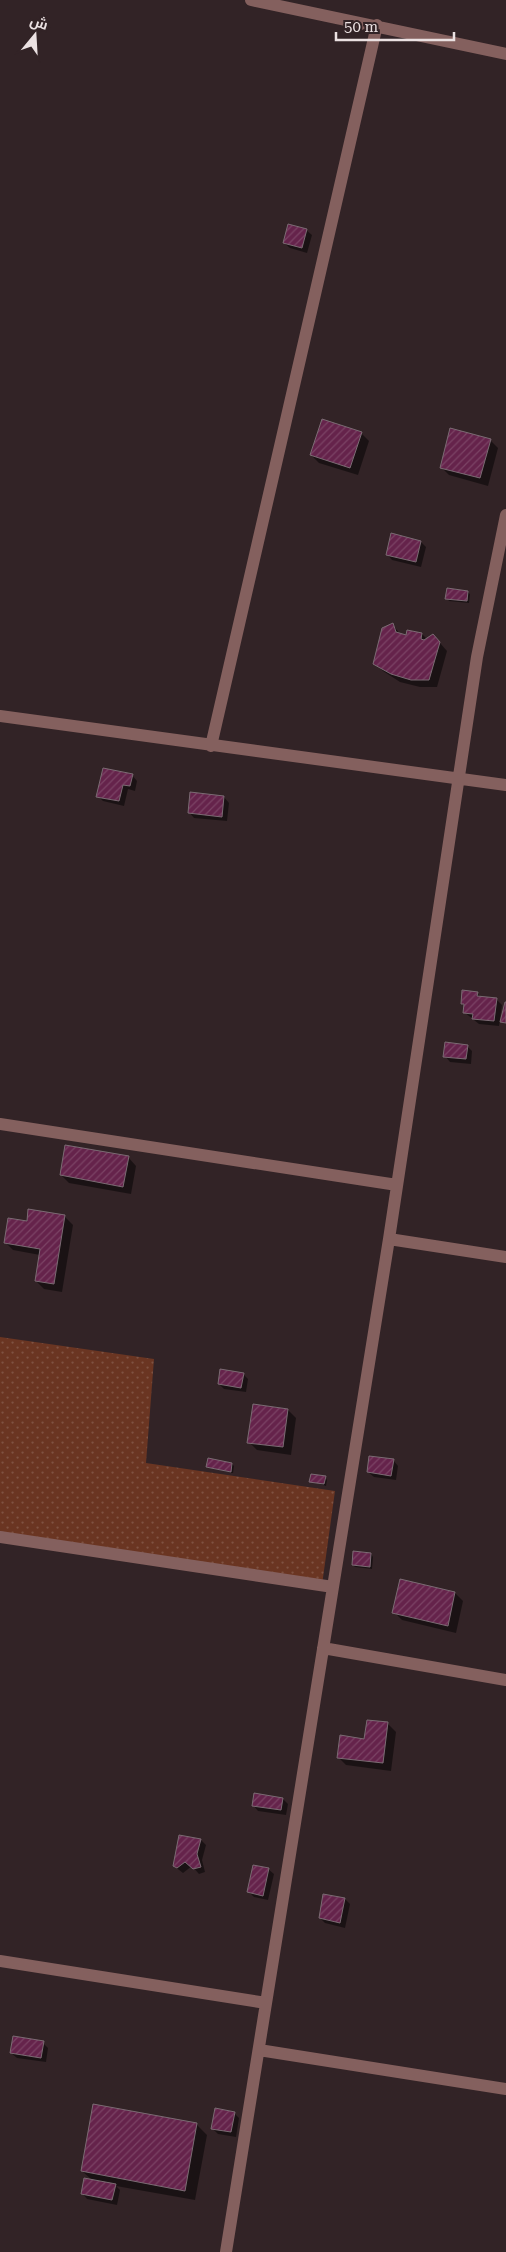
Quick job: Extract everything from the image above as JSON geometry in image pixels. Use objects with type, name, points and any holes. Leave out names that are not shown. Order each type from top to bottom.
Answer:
[{"type":"street","points":[[251,0],[377,25],[506,54]]},
{"type":"street","points":[[212,746],[377,25]]},
{"type":"street","points":[[226,2252],[389,1239],[477,658],[506,515]]},
{"type":"street","points":[[0,716],[458,780],[506,785]]},
{"type":"street","points":[[0,1124],[397,1184]]},
{"type":"street","points":[[389,1239],[506,1257]]},
{"type":"street","points":[[0,1537],[333,1587]]},
{"type":"street","points":[[323,1648],[506,1680]]},
{"type":"street","points":[[0,1961],[266,2003]]},
{"type":"street","points":[[258,2050],[506,2089]]},
{"type":"shaded area","points":[[0,1337],[154,1359],[146,1463],[335,1491],[322,1585],[0,1537]]},
{"type":"building","points":[[288,224],[307,229],[302,248],[283,243]]},
{"type":"building","points":[[322,419],[362,432],[350,468],[310,455]]},
{"type":"building","points":[[450,428],[491,439],[480,478],[440,468]]},
{"type":"building","points":[[391,533],[421,541],[416,562],[386,555]]},
{"type":"building","points":[[447,588],[468,591],[467,601],[445,599]]},
{"type":"building","points":[[393,623],[396,632],[406,635],[407,630],[422,633],[421,639],[424,640],[433,634],[440,642],[429,680],[411,680],[391,674],[373,664],[382,628]]},
{"type":"building","points":[[103,768],[133,774],[130,786],[123,785],[119,801],[96,797]]},
{"type":"building","points":[[190,792],[224,796],[222,817],[188,813]]},
{"type":"building","points":[[462,990],[478,992],[477,996],[497,998],[494,1021],[472,1019],[473,1014],[463,1013],[464,1004],[461,1004]]},
{"type":"building","points":[[506,1002],[506,1023],[500,1022]]},
{"type":"building","points":[[445,1042],[468,1045],[466,1059],[443,1057]]},
{"type":"building","points":[[65,1145],[129,1156],[123,1187],[60,1175]]},
{"type":"building","points":[[28,1209],[65,1215],[54,1284],[35,1281],[40,1249],[4,1243],[8,1218],[27,1221]]},
{"type":"building","points":[[220,1369],[244,1373],[241,1388],[218,1384]]},
{"type":"building","points":[[253,1404],[288,1409],[283,1447],[247,1443]]},
{"type":"building","points":[[369,1456],[394,1459],[391,1476],[367,1472]]},
{"type":"building","points":[[208,1458],[232,1463],[231,1472],[206,1467]]},
{"type":"building","points":[[311,1474],[326,1476],[324,1484],[309,1482]]},
{"type":"building","points":[[353,1551],[371,1553],[370,1567],[352,1565]]},
{"type":"building","points":[[400,1579],[455,1592],[448,1626],[392,1613]]},
{"type":"building","points":[[367,1720],[388,1722],[383,1763],[337,1758],[340,1735],[364,1739]]},
{"type":"building","points":[[254,1793],[283,1798],[281,1810],[252,1806]]},
{"type":"building","points":[[179,1835],[201,1839],[197,1854],[201,1867],[193,1869],[185,1862],[177,1868],[173,1866]]},
{"type":"building","points":[[253,1865],[269,1868],[263,1896],[247,1892]]},
{"type":"building","points":[[323,1894],[345,1898],[340,1923],[319,1918]]},
{"type":"building","points":[[13,2036],[44,2041],[41,2058],[10,2053]]},
{"type":"building","points":[[93,2104],[197,2123],[185,2191],[81,2171]]},
{"type":"building","points":[[215,2108],[235,2112],[231,2132],[211,2129]]},
{"type":"building","points":[[84,2178],[116,2184],[112,2200],[81,2194]]}]
